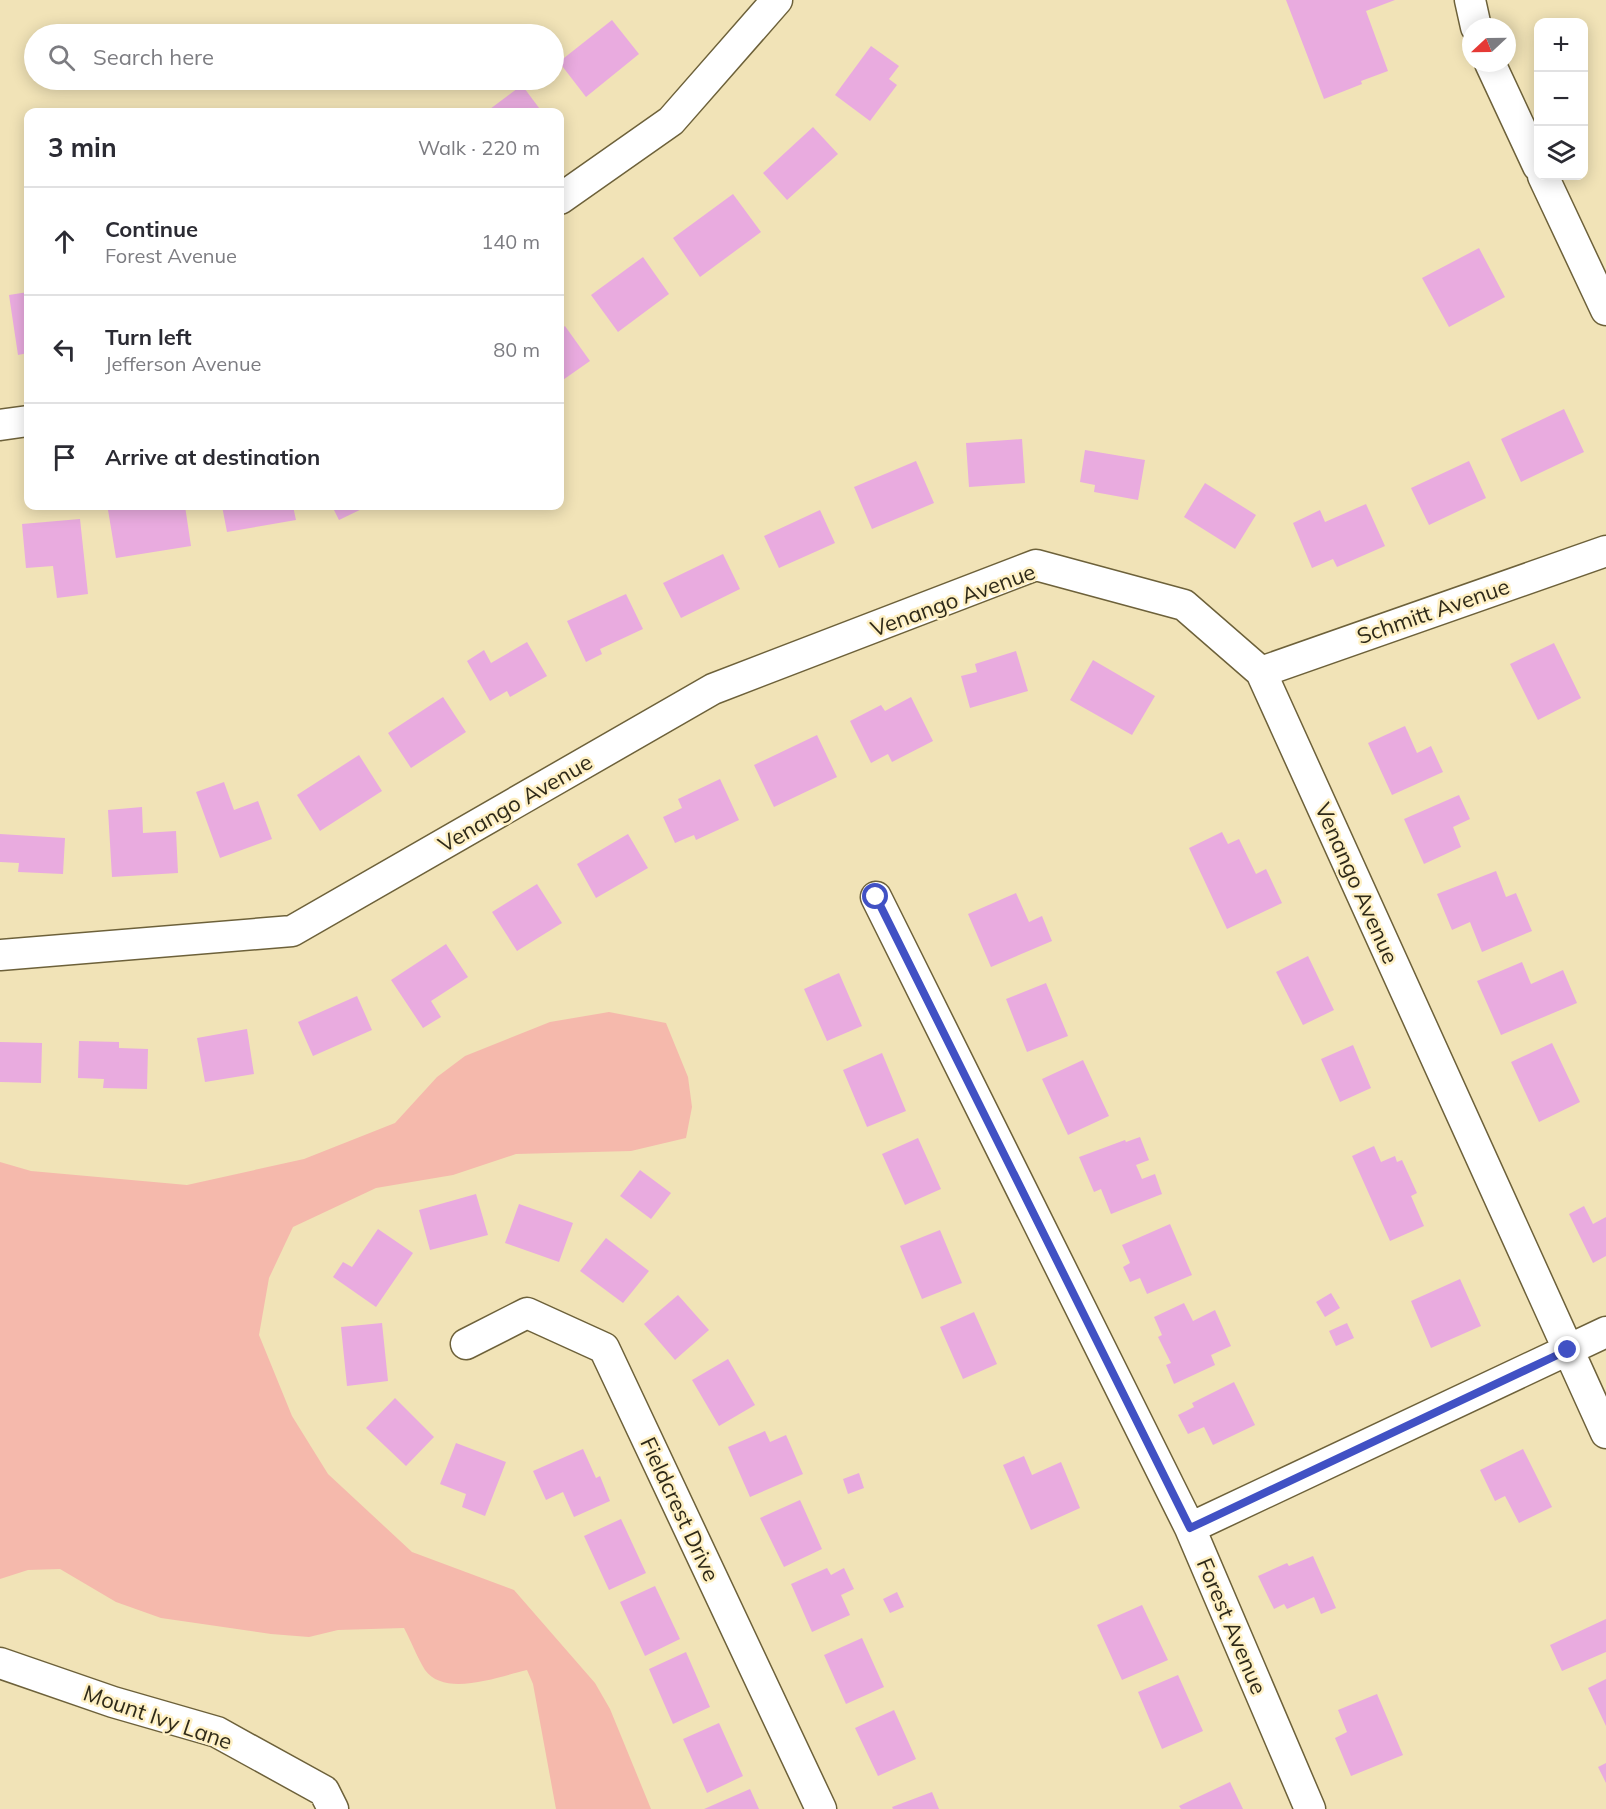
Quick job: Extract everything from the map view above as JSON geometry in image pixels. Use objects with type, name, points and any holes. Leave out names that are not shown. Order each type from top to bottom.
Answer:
[{"type":"street","points":[[564,196],[671,121],[777,0]]},
{"type":"street","points":[[1470,0],[1474,18]]},
{"type":"street","points":[[1494,72],[1534,155]]},
{"type":"street","points":[[1545,180],[1606,310]]},
{"type":"street","points":[[0,425],[24,422]]},
{"type":"street","name":"Schmitt Avenue","points":[[1261,672],[1606,551]]},
{"type":"street","name":"Venango Avenue","points":[[0,955],[292,931],[713,689],[1036,565],[1184,605],[1261,672],[1606,1433]]},
{"type":"street","name":"Forest Avenue","points":[[876,897],[1190,1528],[1310,1809]]},
{"type":"street","name":"Fieldcrest Drive","points":[[466,1344],[527,1313],[604,1348],[821,1809]]},
{"type":"street","points":[[1190,1528],[1606,1332]]},
{"type":"street","name":"Mount Ivy Lane","points":[[0,1663],[113,1702],[217,1732],[324,1791],[333,1809]]},
{"type":"shaded area","points":[[609,1012],[666,1023],[688,1077],[692,1107],[686,1138],[631,1151],[516,1154],[453,1175],[376,1188],[293,1227],[269,1278],[259,1335],[292,1416],[328,1474],[412,1552],[514,1590],[595,1683],[610,1709],[651,1809],[556,1809],[533,1684],[527,1670],[473,1683],[446,1683],[434,1678],[425,1670],[404,1628],[338,1630],[309,1637],[271,1634],[161,1618],[116,1602],[60,1569],[28,1570],[0,1579],[0,1162],[31,1171],[187,1185],[304,1159],[395,1123],[437,1077],[465,1056],[550,1022]]},
{"type":"building","points":[[1286,0],[1395,0],[1366,11],[1388,71],[1324,99]]},
{"type":"building","points":[[612,20],[639,54],[586,97],[564,68],[564,58]]},
{"type":"building","points":[[871,46],[899,66],[889,79],[897,85],[870,121],[835,95]]},
{"type":"building","points":[[515,90],[526,90],[539,108],[491,108]]},
{"type":"building","points":[[813,127],[838,154],[787,200],[763,173]]},
{"type":"building","points":[[733,194],[761,232],[700,277],[673,238]]},
{"type":"building","points":[[1479,248],[1505,297],[1449,327],[1422,278]]},
{"type":"building","points":[[643,257],[669,294],[618,332],[591,295]]},
{"type":"building","points":[[24,293],[24,354],[18,355],[9,295]]},
{"type":"building","points":[[564,327],[590,361],[564,379]]},
{"type":"building","points":[[1564,409],[1584,452],[1521,482],[1501,439]]},
{"type":"building","points":[[1022,439],[1025,483],[969,487],[966,443]]},
{"type":"building","points":[[1085,450],[1145,460],[1138,500],[1094,492],[1095,485],[1080,482]]},
{"type":"building","points":[[916,461],[934,503],[872,529],[854,487]]},
{"type":"building","points":[[1469,461],[1486,498],[1429,525],[1411,488]]},
{"type":"building","points":[[1205,483],[1256,515],[1235,549],[1184,517]]},
{"type":"building","points":[[1366,504],[1385,546],[1337,567],[1333,559],[1312,568],[1293,523],[1320,510],[1325,522]]},
{"type":"building","points":[[108,510],[186,510],[191,546],[116,558]]},
{"type":"building","points":[[223,510],[294,510],[296,520],[227,532]]},
{"type":"building","points":[[334,510],[360,510],[339,520]]},
{"type":"building","points":[[820,510],[835,543],[779,568],[764,536]]},
{"type":"building","points":[[80,519],[88,594],[57,598],[53,566],[26,568],[22,524]]},
{"type":"building","points":[[723,554],[740,589],[681,618],[663,583]]},
{"type":"building","points":[[626,594],[643,629],[600,649],[602,654],[586,662],[567,621]]},
{"type":"building","points":[[527,642],[547,676],[510,697],[507,691],[490,701],[467,661],[484,650],[491,663]]},
{"type":"building","points":[[1554,643],[1581,698],[1538,720],[1510,664]]},
{"type":"building","points":[[1016,651],[1028,691],[970,708],[961,676],[977,672],[975,664]]},
{"type":"building","points":[[1093,660],[1155,696],[1132,735],[1070,700]]},
{"type":"building","points":[[443,697],[466,732],[411,768],[388,733]]},
{"type":"building","points":[[911,697],[933,741],[892,762],[888,754],[871,763],[850,721],[881,705],[885,711]]},
{"type":"building","points":[[1405,726],[1417,753],[1431,746],[1443,772],[1392,795],[1368,743]]},
{"type":"building","points":[[817,735],[837,777],[774,807],[754,765]]},
{"type":"building","points":[[359,755],[382,791],[320,831],[297,795]]},
{"type":"building","points":[[720,779],[739,820],[696,840],[694,835],[675,843],[663,817],[682,808],[678,799]]},
{"type":"building","points":[[224,782],[234,810],[258,801],[272,839],[220,858],[196,792]]},
{"type":"building","points":[[1459,795],[1470,819],[1453,827],[1461,847],[1424,864],[1404,819]]},
{"type":"building","points":[[142,807],[143,833],[176,831],[178,873],[112,877],[108,810]]},
{"type":"building","points":[[1222,832],[1228,844],[1239,839],[1256,874],[1266,869],[1282,903],[1227,929],[1189,848]]},
{"type":"building","points":[[0,834],[65,838],[63,874],[18,872],[19,863],[0,862]]},
{"type":"building","points":[[628,834],[648,868],[596,898],[577,864]]},
{"type":"building","points":[[1496,871],[1506,897],[1516,893],[1532,931],[1482,952],[1470,922],[1452,930],[1437,894]]},
{"type":"building","points":[[537,884],[562,923],[517,951],[492,912]]},
{"type":"building","points":[[1016,893],[1029,922],[1042,916],[1052,941],[991,967],[968,914]]},
{"type":"building","points":[[446,944],[468,977],[431,1001],[441,1017],[423,1028],[391,980]]},
{"type":"building","points":[[1308,956],[1334,1010],[1303,1025],[1276,972]]},
{"type":"building","points":[[1522,962],[1531,984],[1563,970],[1577,1003],[1501,1035],[1477,981]]},
{"type":"building","points":[[839,973],[862,1026],[827,1041],[804,989]]},
{"type":"building","points":[[1046,983],[1068,1036],[1027,1052],[1006,999]]},
{"type":"building","points":[[357,996],[372,1030],[313,1056],[298,1022]]},
{"type":"building","points":[[247,1029],[254,1074],[205,1082],[197,1038]]},
{"type":"building","points":[[79,1041],[119,1042],[119,1048],[148,1049],[147,1089],[103,1088],[104,1079],[78,1078]]},
{"type":"building","points":[[0,1042],[42,1043],[41,1083],[0,1082]]},
{"type":"building","points":[[1552,1043],[1580,1102],[1539,1122],[1511,1062]]},
{"type":"building","points":[[1353,1045],[1371,1088],[1340,1102],[1321,1059]]},
{"type":"building","points":[[882,1053],[906,1111],[867,1127],[843,1070]]},
{"type":"building","points":[[1083,1060],[1109,1116],[1068,1135],[1042,1079]]},
{"type":"building","points":[[1140,1137],[1149,1160],[1136,1165],[1142,1179],[1155,1174],[1162,1194],[1111,1214],[1101,1189],[1094,1192],[1079,1157],[1125,1140],[1126,1142]]},
{"type":"building","points":[[918,1138],[941,1189],[905,1205],[882,1154]]},
{"type":"building","points":[[1374,1146],[1381,1162],[1395,1156],[1397,1162],[1402,1160],[1417,1193],[1411,1196],[1424,1226],[1390,1241],[1352,1156]]},
{"type":"building","points":[[640,1170],[671,1193],[651,1219],[620,1196]]},
{"type":"building","points":[[476,1194],[488,1235],[430,1250],[419,1210]]},
{"type":"building","points":[[519,1204],[573,1223],[559,1262],[505,1243]]},
{"type":"building","points":[[1584,1206],[1593,1224],[1606,1217],[1606,1256],[1593,1263],[1569,1214]]},
{"type":"building","points":[[1170,1224],[1192,1275],[1147,1294],[1140,1278],[1130,1282],[1123,1267],[1130,1263],[1122,1245]]},
{"type":"building","points":[[378,1229],[413,1253],[376,1307],[333,1277],[343,1262],[352,1267]]},
{"type":"building","points":[[940,1230],[962,1283],[922,1299],[900,1246]]},
{"type":"building","points":[[606,1238],[649,1271],[623,1303],[580,1271]]},
{"type":"building","points":[[1460,1279],[1481,1326],[1431,1348],[1411,1301]]},
{"type":"building","points":[[1331,1293],[1340,1308],[1325,1317],[1316,1302]]},
{"type":"building","points":[[678,1295],[709,1330],[675,1360],[644,1324]]},
{"type":"building","points":[[1184,1303],[1193,1321],[1215,1310],[1231,1346],[1211,1355],[1215,1365],[1174,1384],[1166,1365],[1171,1363],[1158,1337],[1162,1335],[1154,1317]]},
{"type":"building","points":[[974,1312],[997,1364],[963,1379],[940,1327]]},
{"type":"building","points":[[382,1323],[388,1381],[347,1386],[341,1327]]},
{"type":"building","points":[[1347,1323],[1354,1338],[1336,1346],[1329,1331]]},
{"type":"building","points":[[728,1359],[755,1405],[719,1426],[692,1380]]},
{"type":"building","points":[[1234,1382],[1255,1425],[1213,1445],[1204,1427],[1188,1434],[1178,1415],[1194,1407],[1192,1403]]},
{"type":"building","points":[[395,1398],[434,1437],[406,1466],[366,1428]]},
{"type":"building","points":[[765,1431],[770,1442],[786,1435],[803,1474],[750,1497],[728,1447]]},
{"type":"building","points":[[456,1443],[506,1462],[485,1516],[462,1507],[466,1494],[440,1484]]},
{"type":"building","points":[[583,1449],[596,1478],[600,1476],[610,1501],[574,1517],[563,1492],[546,1500],[533,1471]]},
{"type":"building","points":[[1523,1449],[1552,1507],[1519,1523],[1505,1496],[1495,1501],[1480,1470]]},
{"type":"building","points":[[1024,1456],[1032,1475],[1061,1462],[1080,1508],[1031,1530],[1003,1465]]},
{"type":"building","points":[[859,1473],[864,1488],[848,1494],[843,1479]]},
{"type":"building","points":[[800,1500],[822,1549],[784,1567],[760,1518]]},
{"type":"building","points":[[621,1519],[646,1573],[609,1590],[584,1536]]},
{"type":"building","points":[[1313,1556],[1336,1608],[1321,1614],[1314,1597],[1287,1609],[1284,1604],[1274,1609],[1258,1576],[1287,1563],[1289,1566]]},
{"type":"building","points":[[827,1568],[831,1575],[844,1568],[854,1589],[841,1595],[850,1615],[812,1632],[791,1584]]},
{"type":"building","points":[[655,1586],[680,1639],[645,1656],[620,1602]]},
{"type":"building","points":[[897,1592],[904,1607],[890,1613],[883,1599]]},
{"type":"building","points":[[1142,1605],[1168,1660],[1122,1680],[1097,1625]]},
{"type":"building","points":[[1606,1619],[1606,1652],[1562,1671],[1550,1645]]},
{"type":"building","points":[[862,1638],[884,1687],[846,1704],[824,1655]]},
{"type":"building","points":[[686,1652],[710,1707],[673,1724],[649,1669]]},
{"type":"building","points":[[1178,1675],[1203,1731],[1162,1749],[1138,1692]]},
{"type":"building","points":[[1606,1679],[1606,1726],[1588,1688]]},
{"type":"building","points":[[1377,1694],[1403,1755],[1351,1776],[1335,1738],[1347,1732],[1338,1710]]},
{"type":"building","points":[[894,1710],[916,1759],[878,1776],[855,1728]]},
{"type":"building","points":[[719,1723],[743,1776],[707,1793],[683,1739]]},
{"type":"building","points":[[1606,1763],[1606,1783],[1598,1767]]},
{"type":"building","points":[[1230,1782],[1243,1809],[1181,1809],[1179,1806]]},
{"type":"building","points":[[750,1789],[759,1809],[704,1809]]},
{"type":"building","points":[[932,1792],[939,1809],[893,1809],[892,1807]]},
{"type":"route","points":[[876,897],[1190,1528],[1568,1350]]}]
